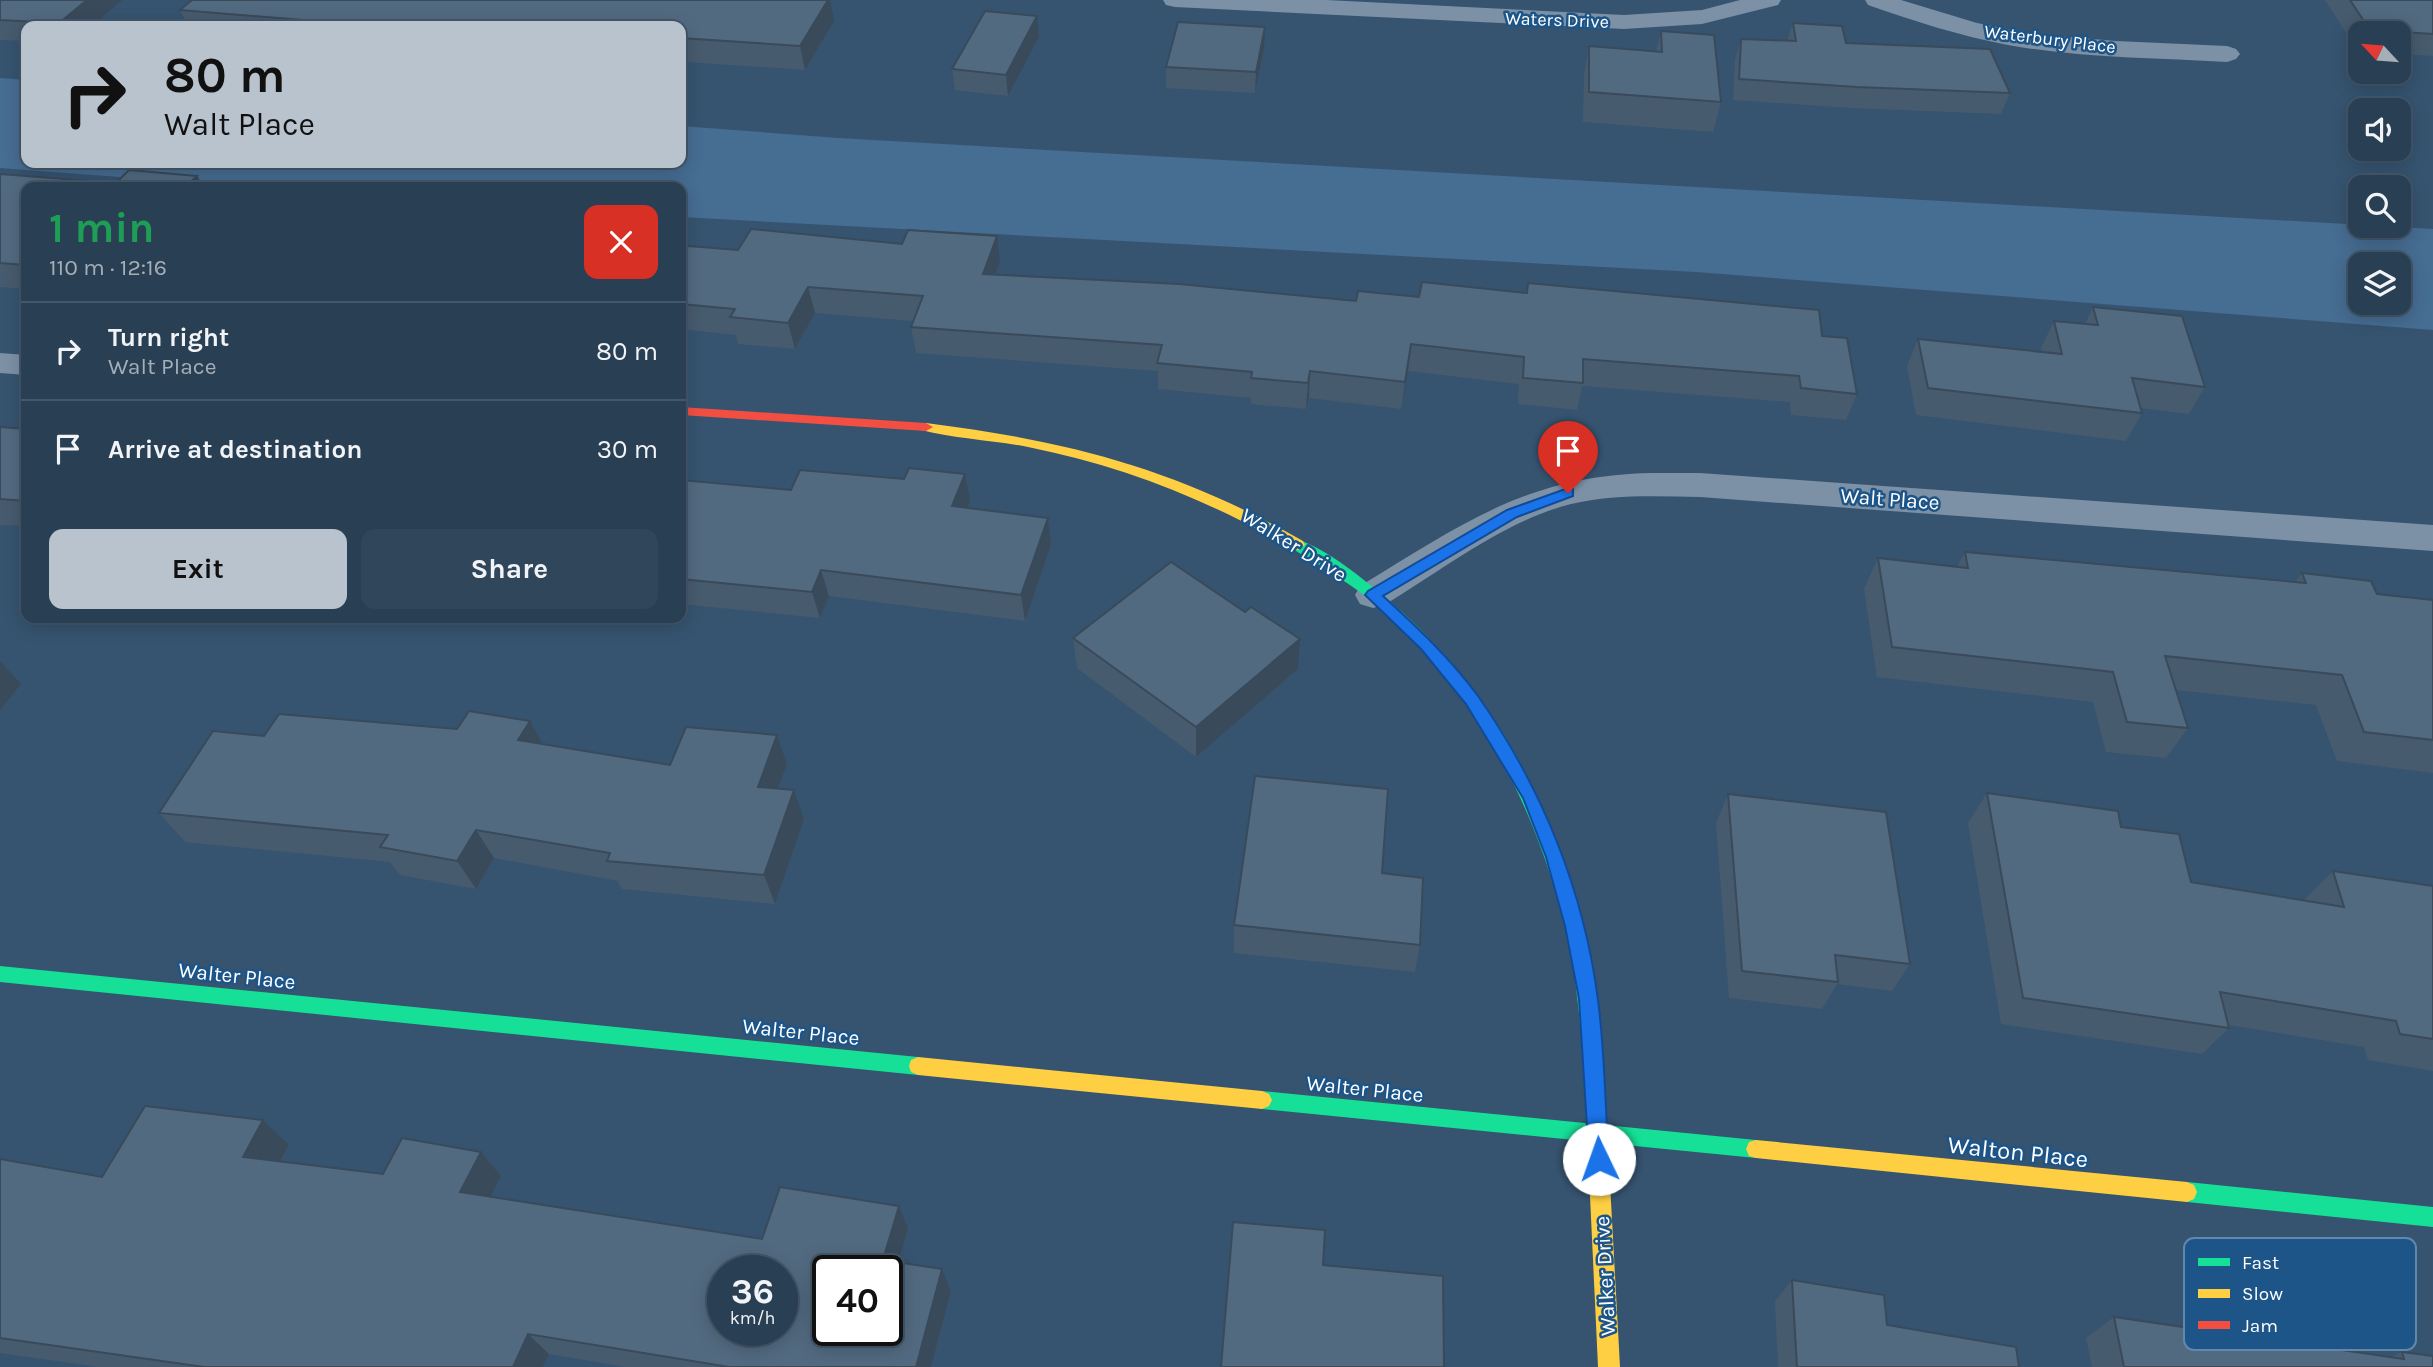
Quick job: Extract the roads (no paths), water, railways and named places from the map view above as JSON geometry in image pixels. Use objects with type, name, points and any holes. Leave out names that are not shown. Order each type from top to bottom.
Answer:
[{"type":"street","name":"Waters Drive","points":[[1175,0],[1378,6],[1651,22],[1702,17],[1769,0]]},
{"type":"street","name":"Waterbury Place","points":[[1877,0],[1940,20],[2009,37],[2085,46],[2227,54]]},
{"type":"street","points":[[0,363],[21,365]]},
{"type":"street","name":"Walker Drive","points":[[686,411],[971,433],[1058,446],[1100,456],[1153,473],[1217,499],[1287,537],[1373,595],[1426,645],[1472,700],[1530,796],[1554,857],[1579,951],[1589,999],[1609,1367]]},
{"type":"street","name":"Walt Place","points":[[1373,595],[1485,528],[1539,502],[1568,493],[1633,484],[1700,485],[2433,538]]},
{"type":"street","name":"Walter Place","points":[[0,974],[1598,1133]]},
{"type":"street","name":"Walton Place","points":[[1598,1133],[2433,1217]]},
{"type":"water","points":[[0,78],[21,80],[21,168],[686,168],[686,126],[838,138],[2348,224],[2348,238],[2411,238],[2411,228],[2433,229],[2433,330],[1696,272],[686,217],[686,182],[186,182],[0,168]]}]
